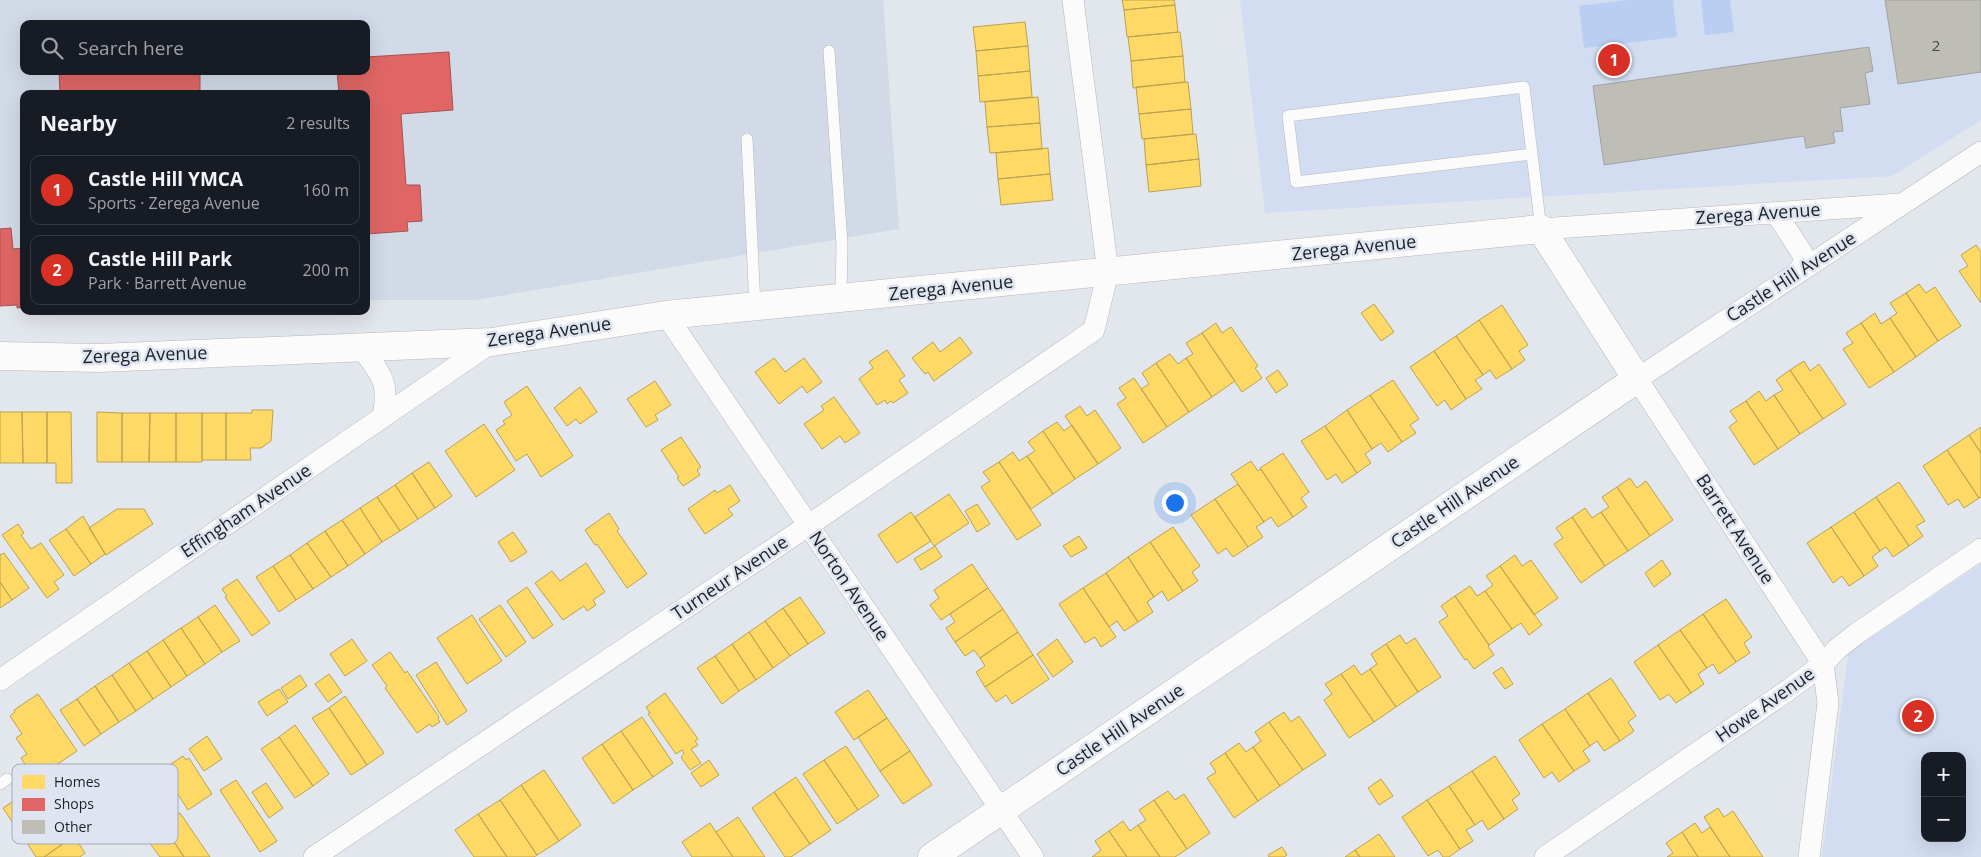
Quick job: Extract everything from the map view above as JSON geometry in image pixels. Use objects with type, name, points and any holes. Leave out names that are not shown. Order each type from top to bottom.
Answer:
[{"type":"street","points":[[1073,0],[1108,272]]},
{"type":"street","name":"Castle Hill Avenue","points":[[932,857],[1636,378],[1981,152]]},
{"type":"street","name":"Zerega Avenue","points":[[0,356],[98,358],[492,342],[666,315],[755,306],[1541,230],[1902,204]]},
{"type":"street","points":[[1776,213],[1802,253],[1803,266],[1795,274]]},
{"type":"street","name":"Barrett Avenue","points":[[1541,230],[1823,664],[1828,703],[1808,857]]},
{"type":"street","name":"Turneur Avenue","points":[[314,857],[809,525],[1094,330],[1108,272]]},
{"type":"street","name":"Norton Avenue","points":[[666,315],[1032,857]]},
{"type":"street","name":"Effingham Avenue","points":[[0,680],[492,342]]},
{"type":"street","points":[[362,347],[385,385],[386,398],[382,417]]},
{"type":"street","name":"Howe Avenue","points":[[1545,857],[1787,691],[1823,664],[1837,649],[1856,634],[1981,549]]},
{"type":"lane","points":[[829,51],[842,245],[841,298]]},
{"type":"lane","points":[[1532,154],[1296,182],[1288,116],[1524,87],[1532,154],[1541,230]]},
{"type":"lane","points":[[747,139],[755,306]]},
{"type":"shaded area","points":[[0,0],[883,0],[899,229],[475,300],[370,300],[370,90],[20,90],[20,297],[0,297]]},
{"type":"shaded area","points":[[1240,0],[1981,0],[1981,120],[1892,176],[1265,213]]},
{"type":"shaded area","points":[[1981,564],[1981,857],[1822,857],[1848,655],[1851,651]]},
{"type":"water","points":[[1627,0],[1673,0],[1677,37],[1584,48],[1579,6]]},
{"type":"water","points":[[1701,0],[1730,0],[1734,32],[1705,35]]},
{"type":"building: Homes","points":[[1122,0],[1174,0],[1175,5],[1124,10]]},
{"type":"building: Homes","points":[[1175,5],[1178,32],[1127,37],[1124,10]]},
{"type":"building: Homes","points":[[1025,22],[1028,46],[976,51],[973,27]]},
{"type":"building: Homes","points":[[1180,32],[1183,56],[1131,61],[1128,37]]},
{"type":"building: Homes","points":[[1028,46],[1030,71],[978,76],[976,51]]},
{"type":"building: Homes","points":[[1183,56],[1185,82],[1133,88],[1131,61]]},
{"type":"building: Homes","points":[[1030,71],[1032,97],[980,102],[978,76]]},
{"type":"building: Homes","points":[[1188,82],[1191,109],[1139,114],[1136,87]]},
{"type":"building: Homes","points":[[1038,97],[1040,123],[987,127],[985,102]]},
{"type":"building: Homes","points":[[1191,109],[1193,134],[1142,139],[1139,114]]},
{"type":"building: Homes","points":[[1040,123],[1042,149],[990,153],[987,127]]},
{"type":"building: Homes","points":[[1196,134],[1199,159],[1146,165],[1144,139]]},
{"type":"building: Homes","points":[[1048,148],[1050,174],[998,179],[996,153]]},
{"type":"building: Homes","points":[[1199,159],[1201,186],[1149,192],[1146,165]]},
{"type":"building: Homes","points":[[1050,174],[1053,200],[1001,205],[998,179]]},
{"type":"building: Homes","points":[[1976,245],[1981,252],[1981,303],[1959,271],[1968,266],[1961,255]]},
{"type":"building: Homes","points":[[1919,284],[1926,293],[1935,287],[1961,326],[1938,341],[1906,293]]},
{"type":"building: Homes","points":[[1906,293],[1938,341],[1916,357],[1890,318],[1897,313],[1890,303]]},
{"type":"building: Homes","points":[[1374,304],[1394,332],[1381,341],[1361,313]]},
{"type":"building: Homes","points":[[1502,305],[1528,345],[1519,351],[1525,360],[1512,369],[1479,320]]},
{"type":"building: Homes","points":[[1875,313],[1881,324],[1890,318],[1916,357],[1894,372],[1861,323]]},
{"type":"building: Homes","points":[[1479,320],[1512,369],[1496,379],[1490,370],[1483,375],[1456,336]]},
{"type":"building: Homes","points":[[1216,323],[1222,333],[1231,327],[1258,366],[1255,368],[1262,378],[1242,392],[1202,333]]},
{"type":"building: Homes","points":[[1861,323],[1894,372],[1869,388],[1843,349],[1853,343],[1846,333]]},
{"type":"building: Homes","points":[[1202,333],[1235,381],[1212,397],[1186,358],[1193,354],[1186,343]]},
{"type":"building: Homes","points":[[1456,336],[1483,375],[1475,380],[1482,389],[1466,399],[1434,351]]},
{"type":"building: Homes","points":[[960,337],[972,353],[934,381],[928,372],[925,374],[912,358],[933,342],[940,352]]},
{"type":"building: Homes","points":[[887,350],[905,376],[899,380],[908,393],[893,403],[891,401],[887,404],[885,400],[877,405],[859,379],[873,368],[869,362]]},
{"type":"building: Homes","points":[[1434,351],[1466,399],[1451,410],[1445,400],[1437,406],[1410,367]]},
{"type":"building: Homes","points":[[1170,354],[1178,364],[1186,358],[1212,397],[1189,412],[1156,363]]},
{"type":"building: Homes","points":[[774,358],[785,372],[804,358],[822,382],[807,393],[802,386],[779,404],[755,372]]},
{"type":"building: Homes","points":[[1804,361],[1810,371],[1819,364],[1846,404],[1823,419],[1790,370]]},
{"type":"building: Homes","points":[[1156,363],[1189,412],[1167,427],[1141,389],[1149,384],[1142,373]]},
{"type":"building: Homes","points":[[1278,370],[1288,385],[1276,393],[1266,378]]},
{"type":"building: Homes","points":[[1790,370],[1823,419],[1800,434],[1774,395],[1783,390],[1776,380]]},
{"type":"building: Homes","points":[[1134,378],[1167,427],[1143,443],[1117,404],[1126,398],[1119,388]]},
{"type":"building: Homes","points":[[1393,380],[1419,419],[1410,425],[1416,433],[1402,442],[1370,395]]},
{"type":"building: Homes","points":[[655,381],[671,405],[655,415],[658,420],[646,427],[627,399]]},
{"type":"building: Homes","points":[[527,386],[573,456],[541,477],[527,454],[516,461],[496,430],[505,424],[503,421],[512,415],[504,402]]},
{"type":"building: Homes","points":[[580,387],[597,412],[580,424],[576,419],[567,426],[554,408]]},
{"type":"building: Homes","points":[[1759,391],[1766,401],[1774,395],[1800,434],[1778,449],[1746,401]]},
{"type":"building: Homes","points":[[1370,395],[1402,442],[1388,452],[1381,443],[1372,449],[1347,410]]},
{"type":"building: Homes","points":[[834,397],[860,433],[845,443],[840,436],[822,449],[804,424],[824,410],[821,406]]},
{"type":"building: Homes","points":[[1746,401],[1778,449],[1754,465],[1729,427],[1737,421],[1730,411]]},
{"type":"building: Homes","points":[[1080,406],[1087,416],[1095,410],[1121,448],[1098,464],[1065,416]]},
{"type":"building: Homes","points":[[252,410],[273,410],[271,441],[261,448],[250,448],[251,460],[226,460],[226,413],[252,413]]},
{"type":"building: Homes","points":[[1347,410],[1372,449],[1365,454],[1371,463],[1357,473],[1325,426]]},
{"type":"building: Homes","points":[[0,412],[22,412],[23,463],[0,463]]},
{"type":"building: Homes","points":[[22,412],[47,412],[47,463],[23,463]]},
{"type":"building: Homes","points":[[47,412],[71,412],[72,483],[56,483],[56,463],[47,463]]},
{"type":"building: Homes","points":[[97,412],[122,413],[122,462],[97,462]]},
{"type":"building: Homes","points":[[122,413],[150,413],[149,462],[122,462]]},
{"type":"building: Homes","points":[[150,413],[176,413],[176,462],[149,462]]},
{"type":"building: Homes","points":[[176,413],[202,413],[202,462],[176,462]]},
{"type":"building: Homes","points":[[202,413],[226,413],[226,460],[202,460]]},
{"type":"building: Homes","points":[[1057,422],[1064,431],[1072,425],[1098,464],[1075,479],[1043,431]]},
{"type":"building: Homes","points":[[484,424],[515,470],[476,497],[445,451]]},
{"type":"building: Homes","points":[[1325,426],[1357,473],[1342,483],[1336,474],[1327,480],[1301,441]]},
{"type":"building: Homes","points":[[1981,427],[1981,453],[1969,435]]},
{"type":"building: Homes","points":[[1043,431],[1075,479],[1053,494],[1027,456],[1035,451],[1028,442]]},
{"type":"building: Homes","points":[[1969,435],[1981,453],[1981,497],[1979,498],[1947,450]]},
{"type":"building: Homes","points":[[681,437],[701,467],[697,470],[700,475],[683,486],[661,450]]},
{"type":"building: Homes","points":[[1947,450],[1979,498],[1964,508],[1958,499],[1948,505],[1923,466]]},
{"type":"building: Homes","points":[[1013,452],[1019,461],[1027,456],[1053,494],[1031,509],[999,462]]},
{"type":"building: Homes","points":[[1283,453],[1309,492],[1301,498],[1307,507],[1293,517],[1260,468]]},
{"type":"building: Homes","points":[[1251,461],[1258,471],[1261,469],[1293,517],[1278,527],[1271,517],[1264,522],[1231,474]]},
{"type":"building: Homes","points":[[429,462],[452,496],[435,508],[412,473]]},
{"type":"building: Homes","points":[[999,462],[1041,525],[1017,540],[981,487],[990,481],[983,472]]},
{"type":"building: Homes","points":[[412,473],[435,508],[418,519],[395,485]]},
{"type":"building: Homes","points":[[1630,478],[1637,488],[1646,481],[1673,520],[1650,536],[1617,487]]},
{"type":"building: Homes","points":[[1899,482],[1925,521],[1916,526],[1923,536],[1909,546],[1876,497]]},
{"type":"building: Homes","points":[[1238,484],[1264,522],[1256,527],[1263,537],[1248,547],[1215,499]]},
{"type":"building: Homes","points":[[395,485],[418,519],[400,531],[377,497]]},
{"type":"building: Homes","points":[[730,485],[740,501],[728,509],[733,515],[705,534],[688,509],[715,490],[717,493]]},
{"type":"building: Homes","points":[[1617,487],[1650,536],[1628,551],[1601,512],[1609,507],[1602,497]]},
{"type":"building: Homes","points":[[949,494],[969,523],[934,546],[915,517]]},
{"type":"building: Homes","points":[[377,497],[400,531],[382,542],[360,508]]},
{"type":"building: Homes","points":[[1876,497],[1909,546],[1893,557],[1886,547],[1880,551],[1854,512]]},
{"type":"building: Homes","points":[[1215,499],[1248,547],[1233,557],[1226,548],[1218,554],[1191,515]]},
{"type":"building: Homes","points":[[977,504],[990,524],[977,532],[965,511]]},
{"type":"building: Homes","points":[[360,508],[382,542],[365,554],[342,520]]},
{"type":"building: Homes","points":[[1585,508],[1592,518],[1601,512],[1628,551],[1605,566],[1572,517]]},
{"type":"building: Homes","points":[[117,509],[144,509],[153,524],[106,555],[89,528]]},
{"type":"building: Homes","points":[[911,512],[931,541],[897,563],[878,535]]},
{"type":"building: Homes","points":[[1854,512],[1880,551],[1872,557],[1878,566],[1864,576],[1831,527]]},
{"type":"building: Homes","points":[[609,513],[619,529],[617,531],[647,574],[627,588],[597,544],[595,545],[585,530]]},
{"type":"building: Homes","points":[[83,516],[105,554],[91,564],[66,529]]},
{"type":"building: Homes","points":[[1572,517],[1605,566],[1581,583],[1554,544],[1563,538],[1556,528]]},
{"type":"building: Homes","points":[[342,520],[365,554],[348,566],[325,531]]},
{"type":"building: Homes","points":[[18,524],[24,533],[21,535],[31,549],[41,543],[64,575],[54,582],[59,589],[47,598],[2,535]]},
{"type":"building: Homes","points":[[1173,527],[1200,566],[1192,572],[1198,581],[1183,591],[1150,542]]},
{"type":"building: Homes","points":[[1831,527],[1864,576],[1849,586],[1842,576],[1833,583],[1807,543]]},
{"type":"building: Homes","points":[[66,529],[91,564],[74,576],[49,540]]},
{"type":"building: Homes","points":[[325,531],[348,566],[331,577],[307,543]]},
{"type":"building: Homes","points":[[513,532],[527,552],[511,562],[498,542]]},
{"type":"building: Homes","points":[[1079,536],[1087,548],[1071,557],[1063,546]]},
{"type":"building: Homes","points":[[1150,542],[1183,591],[1168,601],[1162,591],[1154,597],[1128,557]]},
{"type":"building: Homes","points":[[307,543],[331,577],[313,589],[290,555]]},
{"type":"building: Homes","points":[[935,546],[942,557],[921,570],[914,559]]},
{"type":"building: Homes","points":[[4,553],[29,588],[12,600],[0,582],[0,555]]},
{"type":"building: Homes","points":[[290,555],[313,589],[296,600],[273,566]]},
{"type":"building: Homes","points":[[1515,555],[1522,566],[1531,560],[1558,598],[1534,615],[1500,566]]},
{"type":"building: Homes","points":[[1128,557],[1154,597],[1147,602],[1153,612],[1138,622],[1106,573]]},
{"type":"building: Homes","points":[[1662,560],[1671,574],[1654,587],[1645,573]]},
{"type":"building: Homes","points":[[586,563],[605,592],[593,600],[596,605],[587,611],[584,606],[563,620],[535,583],[552,571],[560,581]]},
{"type":"building: Homes","points":[[972,564],[988,588],[941,620],[930,605],[939,598],[934,590]]},
{"type":"building: Homes","points":[[273,566],[296,600],[279,612],[256,577]]},
{"type":"building: Homes","points":[[1500,566],[1542,625],[1529,635],[1521,623],[1512,629],[1485,591],[1493,585],[1486,576]]},
{"type":"building: Homes","points":[[1106,573],[1138,622],[1124,631],[1117,621],[1109,627],[1083,588]]},
{"type":"building: Homes","points":[[237,579],[270,623],[252,636],[225,597],[227,596],[222,589]]},
{"type":"building: Homes","points":[[0,582],[12,600],[0,608]]},
{"type":"building: Homes","points":[[1470,586],[1477,596],[1485,591],[1512,629],[1489,645],[1455,596]]},
{"type":"building: Homes","points":[[527,587],[553,625],[533,639],[507,601]]},
{"type":"building: Homes","points":[[988,588],[1003,609],[955,642],[946,628],[955,622],[950,614]]},
{"type":"building: Homes","points":[[1083,588],[1116,637],[1101,647],[1095,637],[1085,643],[1059,604]]},
{"type":"building: Homes","points":[[1455,596],[1494,655],[1474,669],[1467,659],[1465,660],[1439,622],[1448,616],[1441,606]]},
{"type":"building: Homes","points":[[800,597],[825,633],[808,644],[783,608]]},
{"type":"building: Homes","points":[[1726,599],[1752,637],[1744,643],[1750,653],[1736,662],[1703,614]]},
{"type":"building: Homes","points":[[215,605],[240,641],[222,652],[198,617]]},
{"type":"building: Homes","points":[[500,605],[526,642],[506,657],[479,619]]},
{"type":"building: Homes","points":[[783,608],[808,644],[790,656],[765,621]]},
{"type":"building: Homes","points":[[1003,609],[1018,632],[980,658],[974,650],[965,656],[955,642]]},
{"type":"building: Homes","points":[[1703,614],[1736,662],[1719,674],[1713,664],[1707,668],[1680,630]]},
{"type":"building: Homes","points":[[472,615],[502,661],[467,684],[437,638]]},
{"type":"building: Homes","points":[[198,617],[222,652],[205,664],[181,628]]},
{"type":"building: Homes","points":[[765,621],[790,656],[773,668],[749,632]]},
{"type":"building: Homes","points":[[181,628],[205,664],[187,676],[163,640]]},
{"type":"building: Homes","points":[[1680,630],[1707,668],[1698,674],[1704,684],[1691,693],[1658,645]]},
{"type":"building: Homes","points":[[749,632],[773,668],[756,680],[732,644]]},
{"type":"building: Homes","points":[[1018,632],[1033,655],[985,687],[976,672],[985,666],[980,658]]},
{"type":"building: Homes","points":[[1400,635],[1406,644],[1415,638],[1441,677],[1418,692],[1386,644]]},
{"type":"building: Homes","points":[[352,639],[367,661],[345,676],[330,654]]},
{"type":"building: Homes","points":[[1057,639],[1073,662],[1053,677],[1037,654]]},
{"type":"building: Homes","points":[[163,640],[187,676],[171,687],[147,651]]},
{"type":"building: Homes","points":[[732,644],[756,680],[739,691],[715,656]]},
{"type":"building: Homes","points":[[1386,644],[1418,692],[1396,707],[1370,669],[1377,664],[1371,654]]},
{"type":"building: Homes","points":[[1658,645],[1691,693],[1676,703],[1669,694],[1660,700],[1634,662]]},
{"type":"building: Homes","points":[[147,651],[171,687],[153,699],[129,663]]},
{"type":"building: Homes","points":[[390,652],[405,673],[407,671],[439,717],[440,722],[432,727],[430,724],[417,733],[385,688],[387,686],[372,665]]},
{"type":"building: Homes","points":[[1033,655],[1049,679],[1012,704],[1006,695],[996,702],[985,687]]},
{"type":"building: Homes","points":[[715,656],[739,691],[722,704],[697,668]]},
{"type":"building: Homes","points":[[436,662],[467,711],[447,725],[416,675]]},
{"type":"building: Homes","points":[[129,663],[153,699],[136,711],[112,675]]},
{"type":"building: Homes","points":[[1354,665],[1361,675],[1370,669],[1396,707],[1374,722],[1341,674]]},
{"type":"building: Homes","points":[[1502,667],[1513,684],[1505,689],[1493,673]]},
{"type":"building: Homes","points":[[329,674],[342,692],[328,702],[315,684]]},
{"type":"building: Homes","points":[[1341,674],[1374,722],[1349,738],[1324,700],[1332,694],[1325,684]]},
{"type":"building: Homes","points":[[112,675],[136,711],[119,722],[95,686]]},
{"type":"building: Homes","points":[[300,675],[307,686],[288,699],[281,688]]},
{"type":"building: Homes","points":[[1611,678],[1636,716],[1628,722],[1634,731],[1620,741],[1588,693]]},
{"type":"building: Homes","points":[[95,686],[119,722],[101,734],[77,699]]},
{"type":"building: Homes","points":[[279,689],[288,702],[267,716],[258,702]]},
{"type":"building: Homes","points":[[868,690],[887,718],[854,740],[835,712]]},
{"type":"building: Homes","points":[[665,693],[698,739],[695,741],[698,745],[691,749],[701,763],[690,770],[681,757],[684,754],[682,750],[676,754],[648,714],[650,713],[646,707]]},
{"type":"building: Homes","points":[[1588,693],[1620,741],[1604,751],[1597,741],[1590,746],[1565,709]]},
{"type":"building: Homes","points":[[38,694],[77,751],[58,764],[25,764],[21,758],[27,754],[16,738],[22,734],[10,716],[15,712],[14,710]]},
{"type":"building: Homes","points":[[345,696],[384,753],[367,765],[329,708]]},
{"type":"building: Homes","points":[[77,699],[101,734],[84,746],[60,710]]},
{"type":"building: Homes","points":[[329,708],[367,765],[351,775],[312,718]]},
{"type":"building: Homes","points":[[1565,709],[1590,746],[1583,751],[1590,761],[1574,771],[1542,724]]},
{"type":"building: Homes","points":[[1284,712],[1291,722],[1299,716],[1326,755],[1303,770],[1269,722]]},
{"type":"building: Homes","points":[[642,717],[673,763],[653,777],[621,731]]},
{"type":"building: Homes","points":[[887,718],[910,751],[880,771],[858,737]]},
{"type":"building: Homes","points":[[1269,722],[1303,770],[1280,786],[1253,747],[1261,741],[1255,732]]},
{"type":"building: Homes","points":[[1542,724],[1574,771],[1559,782],[1552,772],[1544,778],[1519,740]]},
{"type":"building: Homes","points":[[295,725],[329,774],[313,786],[279,737]]},
{"type":"building: Homes","points":[[621,731],[653,777],[633,790],[602,744]]},
{"type":"building: Homes","points":[[207,736],[222,759],[204,771],[189,749]]},
{"type":"building: Homes","points":[[279,737],[313,786],[295,798],[261,749]]},
{"type":"building: Homes","points":[[1239,743],[1246,752],[1253,747],[1280,786],[1258,801],[1225,753]]},
{"type":"building: Homes","points":[[602,744],[633,790],[613,804],[582,758]]},
{"type":"building: Homes","points":[[846,746],[879,796],[858,810],[824,760]]},
{"type":"building: Homes","points":[[910,751],[932,785],[903,804],[880,771]]},
{"type":"building: Homes","points":[[1225,753],[1258,801],[1234,818],[1207,778],[1216,772],[1210,763]]},
{"type":"building: Homes","points":[[183,756],[186,760],[189,758],[212,794],[188,810],[178,795],[178,764],[171,764]]},
{"type":"building: Homes","points":[[1495,756],[1520,794],[1512,800],[1518,809],[1504,819],[1472,771]]},
{"type":"building: Homes","points":[[709,760],[719,775],[701,787],[691,773]]},
{"type":"building: Homes","points":[[824,760],[858,810],[837,824],[803,774]]},
{"type":"building: Homes","points":[[544,770],[581,825],[559,841],[521,785]]},
{"type":"building: Homes","points":[[1472,771],[1504,819],[1488,830],[1482,820],[1475,825],[1449,786]]},
{"type":"building: Homes","points":[[796,777],[831,830],[810,844],[774,792]]},
{"type":"building: Homes","points":[[1381,779],[1393,796],[1379,805],[1368,788]]},
{"type":"building: Homes","points":[[236,780],[277,841],[260,852],[220,790]]},
{"type":"building: Homes","points":[[266,783],[283,808],[269,818],[252,792]]},
{"type":"building: Homes","points":[[521,785],[559,841],[537,855],[500,800]]},
{"type":"building: Homes","points":[[1449,786],[1475,825],[1466,830],[1473,841],[1460,849],[1427,800]]},
{"type":"building: Homes","points":[[1168,791],[1175,800],[1184,794],[1210,833],[1187,849],[1154,800]]},
{"type":"building: Homes","points":[[774,792],[810,844],[791,857],[785,857],[752,808]]},
{"type":"building: Homes","points":[[500,800],[537,855],[534,857],[507,857],[478,814]]},
{"type":"building: Homes","points":[[1154,800],[1187,849],[1175,857],[1160,857],[1138,825],[1146,820],[1139,810]]},
{"type":"building: Homes","points":[[1427,800],[1460,849],[1449,857],[1443,857],[1438,850],[1428,856],[1402,817]]},
{"type":"building: Homes","points":[[12,802],[12,822],[3,808]]},
{"type":"building: Homes","points":[[1718,808],[1724,817],[1733,811],[1763,857],[1730,857],[1704,817]]},
{"type":"building: Homes","points":[[180,813],[210,857],[184,857],[175,844],[178,844],[178,814]]},
{"type":"building: Homes","points":[[478,814],[507,857],[474,857],[455,830]]},
{"type":"building: Homes","points":[[738,817],[765,857],[733,857],[716,832]]},
{"type":"building: Homes","points":[[1123,821],[1130,831],[1138,825],[1160,857],[1127,857],[1109,831]]},
{"type":"building: Homes","points":[[710,823],[733,857],[692,857],[682,842]]},
{"type":"building: Homes","points":[[1695,823],[1702,833],[1710,827],[1730,857],[1698,857],[1682,832]]},
{"type":"building: Homes","points":[[1109,831],[1127,857],[1092,857],[1101,850],[1095,841]]},
{"type":"building: Homes","points":[[1682,832],[1698,857],[1667,857],[1673,853],[1666,843]]},
{"type":"building: Homes","points":[[1379,834],[1395,857],[1360,857],[1355,850]]},
{"type":"building: Homes","points":[[28,844],[63,844],[44,857],[36,857]]},
{"type":"building: Homes","points":[[63,844],[79,844],[85,853],[80,857],[44,857]]},
{"type":"building: Homes","points":[[150,844],[176,844],[184,857],[160,857]]},
{"type":"building: Homes","points":[[1282,847],[1287,855],[1284,857],[1269,857],[1268,855]]},
{"type":"building: Homes","points":[[1355,850],[1360,857],[1345,857]]},
{"type":"building: Shops","points":[[449,52],[453,110],[401,114],[406,185],[420,185],[422,221],[407,222],[408,231],[370,234],[370,90],[339,90],[337,75],[370,75],[370,57]]},
{"type":"building: Shops","points":[[59,75],[200,75],[200,90],[60,90]]},
{"type":"building: Shops","points":[[11,228],[13,249],[20,248],[20,308],[17,308],[17,305],[0,306],[0,229]]},
{"type":"building: Other","points":[[1885,0],[1981,0],[1981,72],[1898,84]]},
{"type":"building: Other","points":[[1869,47],[1873,71],[1865,73],[1870,104],[1840,108],[1843,131],[1833,132],[1835,143],[1806,148],[1804,136],[1604,165],[1593,86]]},
{"type":"place","name":"Castle Hill YMCA","points":[[1614,60]]},
{"type":"place","name":"Castle Hill Park","points":[[1918,716]]}]
